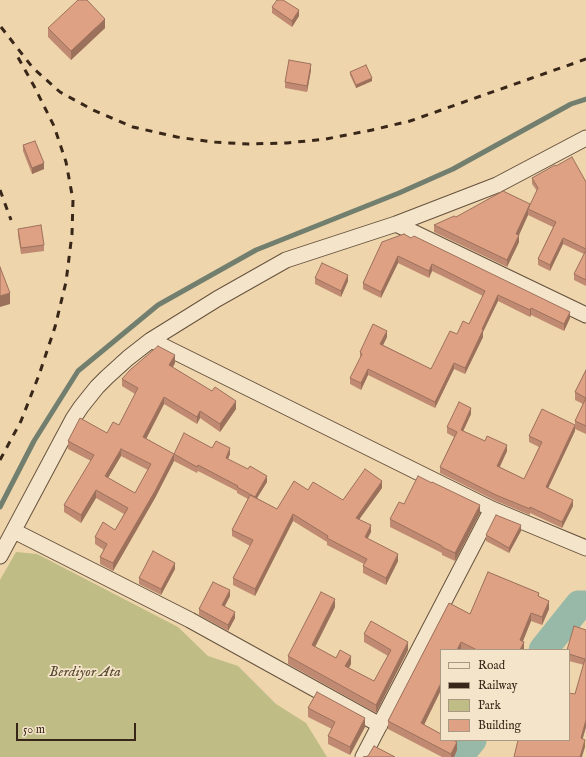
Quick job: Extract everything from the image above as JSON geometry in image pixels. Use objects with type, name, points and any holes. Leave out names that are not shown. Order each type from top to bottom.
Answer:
[{"type":"street","points":[[0,556],[73,419],[81,407],[107,377],[151,340],[217,299],[286,260],[396,224],[497,185],[586,138]]},
{"type":"street","points":[[396,224],[586,315]]},
{"type":"street","points":[[151,340],[492,509],[586,548]]},
{"type":"street","points":[[363,757],[492,509]]},
{"type":"street","points":[[14,532],[190,620],[380,725]]},
{"type":"green space","name":"Berdiyor Ata","points":[[16,552],[37,554],[178,627],[208,656],[238,666],[276,704],[306,723],[327,757],[0,757],[0,580]]},
{"type":"building","points":[[78,0],[87,0],[105,19],[71,51],[48,28]]},
{"type":"building","points":[[277,0],[283,0],[299,10],[292,21],[272,7]]},
{"type":"building","points":[[289,60],[311,64],[307,86],[285,82]]},
{"type":"building","points":[[366,65],[372,78],[356,85],[350,72]]},
{"type":"building","points":[[35,141],[44,163],[32,168],[23,145]]},
{"type":"building","points":[[572,157],[586,182],[586,249],[563,238],[550,265],[538,259],[556,222],[528,209],[538,188],[532,178]]},
{"type":"building","points":[[503,191],[530,204],[516,234],[519,235],[507,260],[434,225],[454,216],[456,217]]},
{"type":"building","points":[[41,225],[44,245],[21,248],[18,229]]},
{"type":"building","points":[[404,234],[411,238],[414,236],[570,312],[564,324],[531,308],[530,310],[498,295],[465,368],[454,363],[435,402],[368,369],[361,383],[350,378],[362,354],[360,352],[373,324],[387,331],[380,344],[431,369],[450,331],[457,334],[463,321],[469,324],[485,291],[432,264],[429,271],[398,256],[381,292],[363,283],[382,242]]},
{"type":"building","points":[[586,250],[586,280],[574,274]]},
{"type":"building","points":[[322,263],[348,275],[341,291],[315,278]]},
{"type":"building","points":[[0,267],[10,293],[0,296]]},
{"type":"building","points":[[158,346],[175,355],[169,365],[212,391],[215,387],[236,401],[220,424],[200,411],[197,417],[164,397],[143,437],[174,454],[155,491],[113,563],[100,557],[107,544],[95,537],[103,522],[115,530],[128,508],[96,490],[81,515],[64,505],[94,455],[68,441],[80,418],[107,433],[113,422],[119,425],[138,388],[122,379],[130,370]],"holes":[[[121,449],[151,464],[135,493],[105,476]]]},
{"type":"building","points":[[586,370],[586,398],[575,392]]},
{"type":"building","points":[[586,398],[586,426],[575,421]]},
{"type":"building","points":[[459,402],[471,408],[461,430],[485,441],[487,436],[507,445],[497,466],[524,479],[542,442],[529,436],[542,409],[575,425],[546,487],[573,500],[562,522],[530,507],[530,509],[496,495],[440,467],[457,432],[447,427]]},
{"type":"building","points":[[184,433],[212,448],[216,441],[230,448],[226,458],[248,469],[250,466],[267,476],[255,497],[237,487],[238,486],[198,465],[197,467],[174,454]]},
{"type":"building","points":[[365,469],[382,481],[356,518],[371,525],[365,537],[398,554],[386,578],[363,566],[367,559],[327,538],[328,536],[293,514],[255,589],[233,578],[253,540],[232,530],[250,495],[277,509],[294,481],[308,490],[313,482],[343,500]]},
{"type":"building","points":[[418,476],[480,505],[455,553],[390,519],[399,502],[404,504]]},
{"type":"building","points":[[496,515],[521,525],[509,548],[486,535]]},
{"type":"building","points":[[153,551],[175,563],[161,589],[139,578]]},
{"type":"building","points":[[488,572],[539,593],[538,596],[549,601],[542,617],[531,613],[520,640],[524,642],[520,649],[475,649],[461,642],[458,649],[440,649],[440,685],[421,723],[440,733],[440,741],[457,742],[451,754],[388,721],[449,603],[470,614]]},
{"type":"building","points":[[213,582],[230,590],[222,605],[235,612],[228,625],[199,609]]},
{"type":"building","points":[[321,592],[335,599],[312,645],[336,658],[340,650],[351,656],[345,666],[374,681],[391,650],[364,634],[371,621],[408,642],[376,705],[288,656]]},
{"type":"building","points":[[574,626],[586,630],[586,720],[581,738],[585,740],[580,757],[514,757],[518,741],[570,741],[570,693],[575,694],[585,659],[570,654],[570,649],[567,649]]},
{"type":"building","points":[[317,692],[365,718],[350,747],[328,736],[335,722],[308,708]]},
{"type":"building","points":[[374,746],[395,757],[363,757],[368,756]]},
{"type":"waterway","points":[[0,507],[34,441],[78,371],[158,305],[256,250],[399,193],[453,169],[571,104],[586,99]]},
{"type":"waterway","points":[[544,649],[579,605],[586,605]]},
{"type":"waterway","points":[[458,757],[471,741]]},
{"type":"railway","points":[[1,27],[33,68],[60,92],[93,110],[133,127],[177,137],[212,142],[249,144],[287,143],[326,139],[372,130],[410,121],[586,59]]},
{"type":"railway","points":[[0,460],[21,421],[39,375],[55,327],[66,282],[72,234],[73,200],[66,162],[54,126],[15,52]]},
{"type":"railway","points":[[0,190],[11,220]]}]
